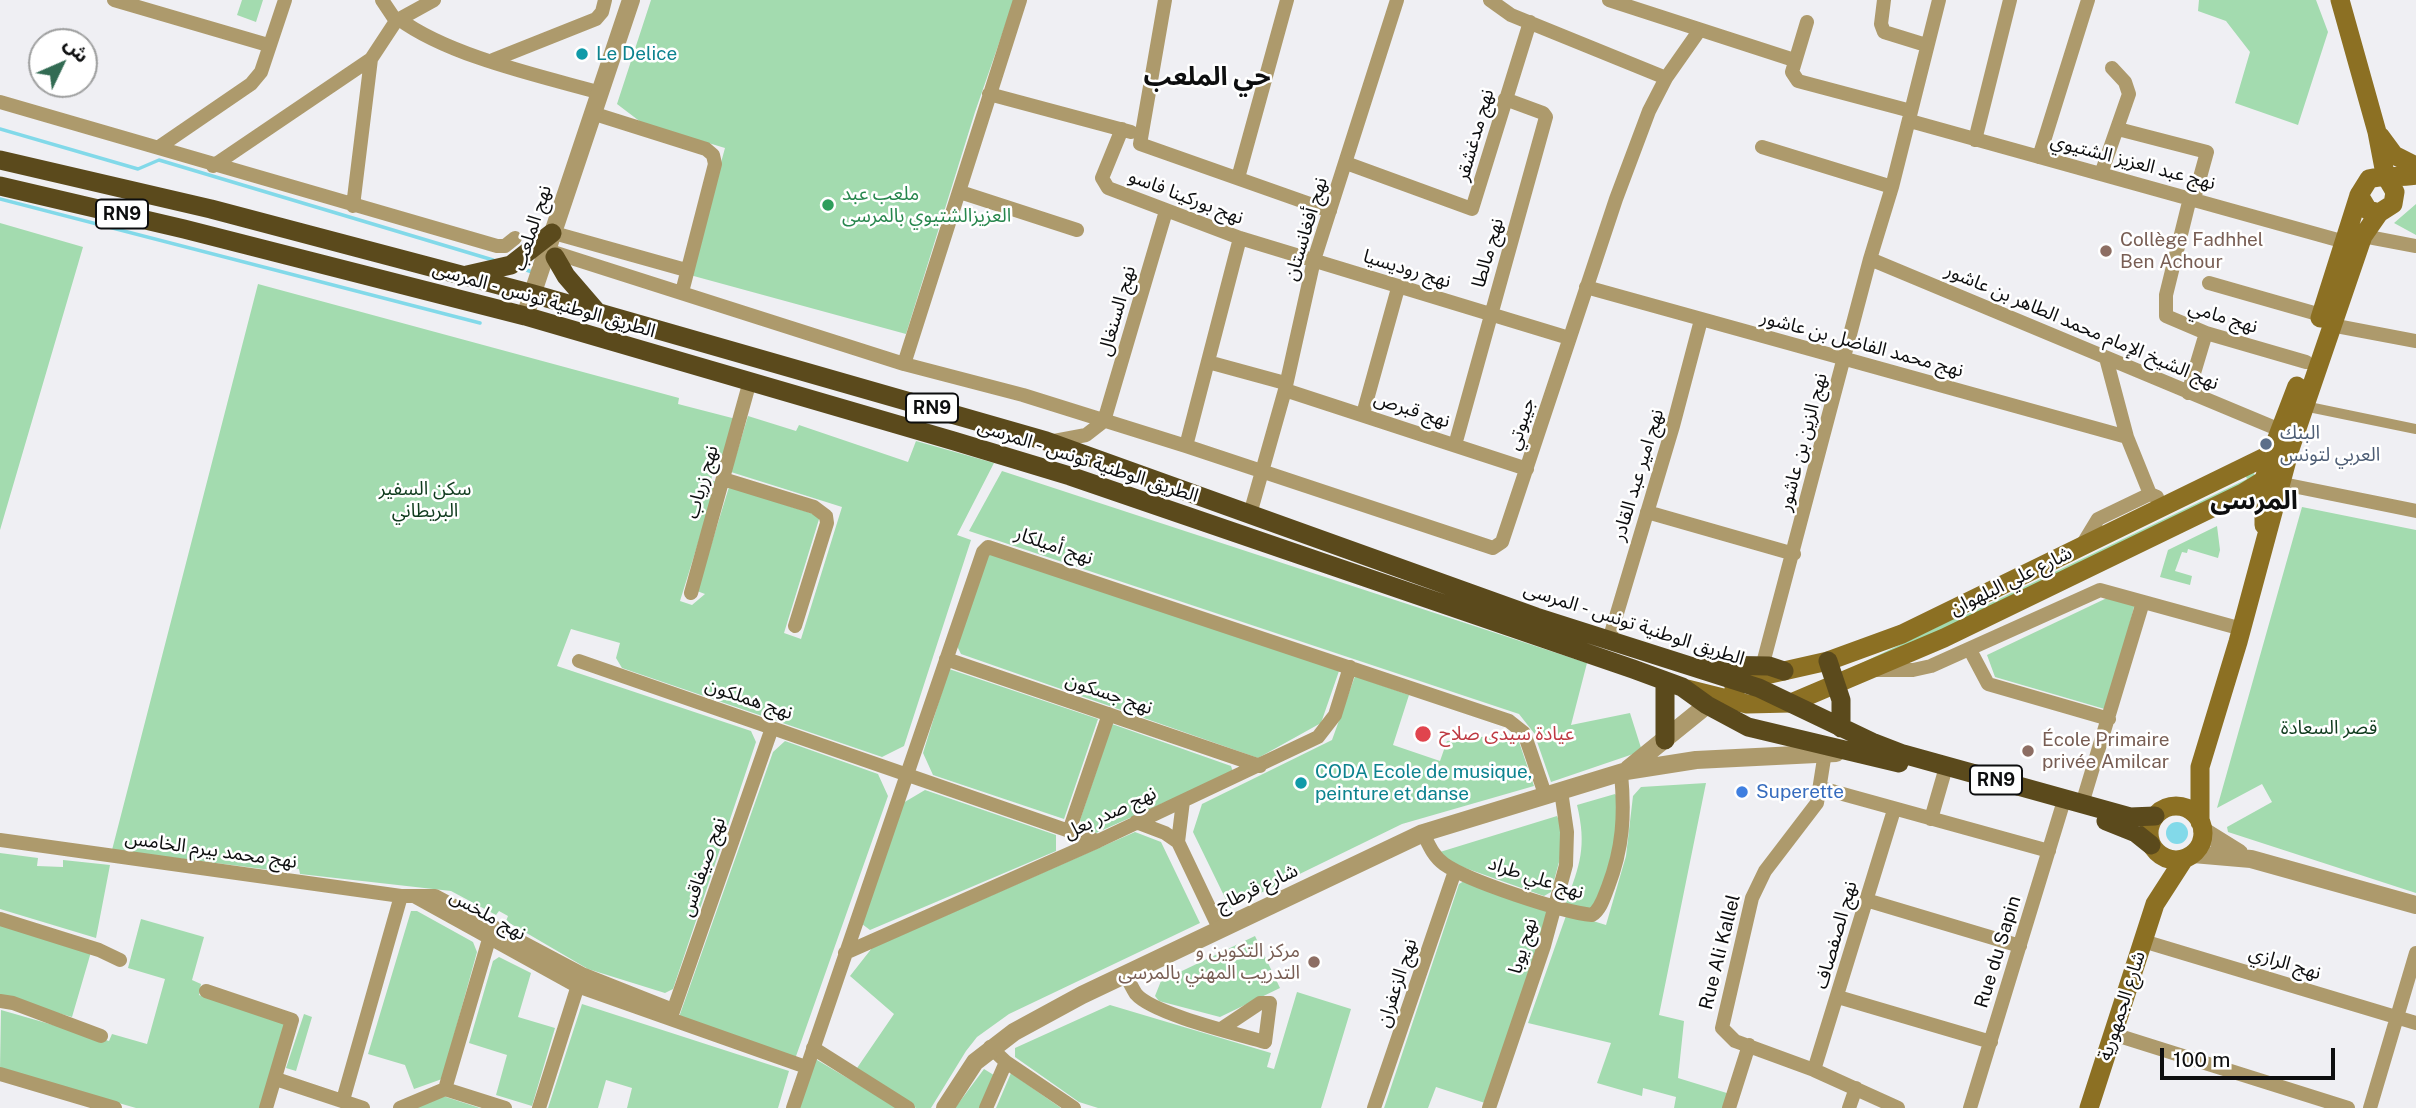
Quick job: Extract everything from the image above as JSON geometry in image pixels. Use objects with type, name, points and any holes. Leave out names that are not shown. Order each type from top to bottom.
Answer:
[{"type":"highway","name":"الطريق الوطنية تونس - المرسى","points":[[0,160],[211,209],[538,295],[1046,441],[1609,640],[1742,683],[1841,728]]},
{"type":"highway","name":"الطريق الوطنية تونس - المرسى","points":[[0,186],[184,229],[530,317],[1070,476],[1674,684],[1712,701],[1748,727],[1826,750],[1860,754],[1944,774]]},
{"type":"highway","points":[[464,276],[511,265],[556,244],[566,276],[598,313]]},
{"type":"highway","points":[[1828,661],[1837,684],[1841,728]]},
{"type":"highway","points":[[1694,666],[1762,667],[1784,671]]},
{"type":"highway","points":[[1672,734],[1668,707],[1674,684]]},
{"type":"highway","name":"RN9","points":[[1841,728],[1903,754],[2130,817],[2158,813]]},
{"type":"highway","name":"RN9","points":[[1944,774],[2122,827],[2153,848]]},
{"type":"main road","points":[[2340,0],[2377,132],[2379,186],[2368,210],[2379,213],[2354,239]]},
{"type":"main road","points":[[2304,406],[2326,320],[2354,239],[2379,186],[2368,100]]},
{"type":"main road","points":[[2377,132],[2394,155],[2416,166]]},
{"type":"main road","points":[[2379,186],[2416,175]]},
{"type":"main road","points":[[2379,186],[2416,185]]},
{"type":"main road","points":[[2189,857],[2201,843],[2200,769],[2277,504],[2271,454],[2306,362],[2326,320]]},
{"type":"main road","name":"شارع علي البلهوان","points":[[1712,701],[1759,706],[1791,703],[1873,670],[1985,619],[2273,482],[2290,449],[2304,406]]},
{"type":"main road","name":"شارع علي البلهوان","points":[[1712,701],[1742,683],[1828,661],[1902,634],[2081,547],[2159,499],[2271,454]]},
{"type":"main road","points":[[2251,464],[2273,482]]},
{"type":"main road","points":[[2264,547],[2273,482]]},
{"type":"main road","points":[[2153,848],[2149,830],[2158,813],[2200,769]]},
{"type":"main road","name":"RN9","points":[[2158,813],[2184,808],[2201,826]]},
{"type":"main road","name":"RN9","points":[[2153,848],[2169,860],[2189,857]]},
{"type":"main road","name":"شارع الجمهورية","points":[[2153,848],[2155,904]]},
{"type":"main road","name":"شارع الجمهورية","points":[[2089,1108],[2155,904],[2189,857]]},
{"type":"street","points":[[114,0],[144,4],[268,45]]},
{"type":"street","points":[[159,147],[251,84],[261,72],[285,0]]},
{"type":"street","points":[[382,0],[398,20],[419,34],[458,51],[601,93]]},
{"type":"street","points":[[213,166],[372,59],[398,20],[434,0]]},
{"type":"street","points":[[493,60],[596,19],[602,12],[605,0]]},
{"type":"street","name":"نهج الملعب","points":[[530,317],[556,244],[581,154],[631,0]]},
{"type":"street","points":[[904,363],[1020,0]]},
{"type":"street","points":[[1139,139],[1165,0]]},
{"type":"street","points":[[1238,178],[1287,0]]},
{"type":"street","name":"نهج أفغانستان","points":[[1250,514],[1285,387],[1314,260],[1397,0]]},
{"type":"street","points":[[1490,0],[1511,15],[1666,78]]},
{"type":"street","points":[[1609,0],[1794,60],[1807,22]]},
{"type":"street","points":[[1884,0],[1881,24],[1884,32],[1926,45]]},
{"type":"street","name":"نهج الزين بن عاشور","points":[[1762,667],[1870,259],[1892,187],[1939,0]]},
{"type":"street","points":[[1975,140],[2010,0]]},
{"type":"street","points":[[2039,157],[2088,0]]},
{"type":"street","name":"نهج مدغشقر","points":[[1346,163],[1470,210],[1530,22]]},
{"type":"street","name":"جيبوتي","points":[[556,244],[682,292],[904,363],[1186,446],[1493,548],[1503,542],[1586,287],[1649,111],[1666,78],[1699,31]]},
{"type":"street","points":[[353,206],[372,59]]},
{"type":"street","name":"نهج عبد العزيز الشتيوي","points":[[1794,60],[1792,72],[1798,80],[1975,140],[2354,239],[2416,246]]},
{"type":"street","points":[[2101,174],[2118,129],[2129,87],[2112,68]]},
{"type":"street","points":[[989,94],[1122,129],[1139,139],[1330,211]]},
{"type":"street","name":"نهج مالطا","points":[[1455,444],[1546,117],[1543,113],[1505,99]]},
{"type":"street","points":[[0,102],[159,147],[213,166],[497,246],[505,246],[515,238]]},
{"type":"street","points":[[595,114],[706,149],[713,155],[715,164],[682,292]]},
{"type":"street","name":"نهج بوركينا فاسو","points":[[1122,129],[1102,182],[1108,188],[1240,239],[1314,260]]},
{"type":"street","points":[[2118,129],[2207,152],[2192,198]]},
{"type":"street","points":[[1762,147],[1892,187]]},
{"type":"street","points":[[960,192],[1077,230]]},
{"type":"street","name":"نهج مامي","points":[[2192,198],[2166,295],[2165,312],[2173,322],[2306,362]]},
{"type":"street","name":"نهج السنغال","points":[[1104,421],[1166,211]]},
{"type":"street","points":[[1186,446],[1240,239]]},
{"type":"street","points":[[556,244],[686,270]]},
{"type":"street","name":"نهج الشيخ الإمام محمد الطاهر بن عاشور","points":[[1870,259],[2280,430]]},
{"type":"street","name":"نهج روديسيا","points":[[1314,260],[1398,288],[1569,338]]},
{"type":"street","points":[[2209,283],[2326,320],[2416,341]]},
{"type":"street","name":"نهج محمد الفاضل بن عاشور","points":[[1586,287],[2127,437]]},
{"type":"street","points":[[1363,414],[1398,288]]},
{"type":"street","name":"نهج امير عبد القادر","points":[[1609,640],[1701,320]]},
{"type":"street","points":[[2188,393],[2206,333]]},
{"type":"street","points":[[2106,358],[2127,437],[2159,499]]},
{"type":"street","name":"نهج قبرص","points":[[1208,362],[1527,469]]},
{"type":"street","name":"نهج زرياب","points":[[691,593],[750,381]]},
{"type":"street","points":[[2304,406],[2416,429]]},
{"type":"street","points":[[1046,441],[1076,439],[1104,421]]},
{"type":"street","points":[[723,479],[814,507],[826,516],[827,523],[795,626]]},
{"type":"street","points":[[2273,482],[2416,510]]},
{"type":"street","points":[[1647,512],[1794,554]]},
{"type":"street","name":"نهج أميلكار","points":[[793,1108],[983,552],[991,546],[1515,724],[1524,733],[1553,794]]},
{"type":"street","points":[[1873,670],[1913,670],[1970,650],[2100,590],[2242,629]]},
{"type":"street","points":[[2082,804],[2143,602]]},
{"type":"street","points":[[1970,650],[1986,684],[2109,719]]},
{"type":"street","name":"نهج جسكون","points":[[946,659],[1260,766]]},
{"type":"street","name":"نهج هملكون","points":[[579,661],[1098,841]]},
{"type":"street","name":"نهج صدر بعل","points":[[845,953],[1098,841],[1318,737],[1335,715],[1350,667]]},
{"type":"street","points":[[1623,772],[1712,701]]},
{"type":"street","points":[[1069,831],[1109,714]]},
{"type":"street","name":"نهج صيفاقس","points":[[672,1015],[772,728]]},
{"type":"street","points":[[1672,734],[1696,760]]},
{"type":"street","points":[[1623,772],[1696,760],[1826,750]]},
{"type":"street","name":"Rue Ali Kallel","points":[[1826,750],[1817,803],[1765,871],[1752,898],[1722,1021],[1728,1037],[1814,1070],[1898,1108]]},
{"type":"street","name":"شارع قرطاج","points":[[945,1108],[960,1081],[990,1047],[1082,995],[1423,833],[1623,772]]},
{"type":"street","name":"نهج علي طراد","points":[[1423,833],[1432,852],[1455,871],[1554,907],[1592,915],[1601,906],[1621,852],[1625,818],[1623,772]]},
{"type":"street","points":[[1931,819],[1944,774]]},
{"type":"street","points":[[1821,788],[2049,851]]},
{"type":"street","name":"نهج يوبا","points":[[1489,1108],[1544,946],[1567,848],[1553,794]]},
{"type":"street","points":[[1183,801],[1178,842],[1219,928]]},
{"type":"street","name":"Rue du Sapin","points":[[1970,1108],[2062,807]]},
{"type":"street","name":"نهج الصفصاف","points":[[1814,1070],[1894,810]]},
{"type":"street","points":[[1136,822],[1158,830],[1178,842]]},
{"type":"street","points":[[2201,826],[2251,859]]},
{"type":"street","name":"نهج محمد بيرم الخامس","points":[[0,840],[416,897]]},
{"type":"street","points":[[2189,857],[2251,859],[2416,905]]},
{"type":"street","name":"نهج الزعفران","points":[[1374,1108],[1455,871]]},
{"type":"street","points":[[343,1100],[401,896]]},
{"type":"street","name":"نهج ملخس","points":[[416,897],[435,896],[491,933],[579,980],[806,1068]]},
{"type":"street","points":[[1866,900],[2021,946]]},
{"type":"street","points":[[0,919],[99,950],[120,960]]},
{"type":"street","points":[[445,1089],[491,933]]},
{"type":"street","name":"نهج الرازي","points":[[2143,941],[2416,1023]]},
{"type":"street","points":[[2370,1108],[2416,953]]},
{"type":"street","points":[[1125,974],[1137,995],[1155,1006],[1221,1029]]},
{"type":"street","points":[[538,1108],[579,980]]},
{"type":"street","points":[[206,991],[292,1020],[266,1108]]},
{"type":"street","points":[[1838,997],[1991,1042]]},
{"type":"street","points":[[0,1001],[101,1036]]},
{"type":"street","points":[[2113,1034],[2348,1108]]},
{"type":"street","points":[[1729,1108],[1749,1045]]},
{"type":"street","points":[[990,1047],[1006,1062],[1074,1108]]},
{"type":"street","points":[[813,1048],[908,1108]]},
{"type":"street","points":[[986,1108],[1006,1062]]},
{"type":"street","points":[[0,1074],[69,1102],[115,1108]]},
{"type":"street","points":[[276,1079],[363,1108]]},
{"type":"street","points":[[1849,1108],[1856,1088]]},
{"type":"street","points":[[400,1108],[445,1089],[505,1108]]},
{"type":"green space","points":[[242,0],[263,0],[256,22],[237,15]]},
{"type":"green space","name":"ملعب عبد العزيزالشتيوي بالمرسى","points":[[651,0],[1014,0],[975,112],[906,334],[690,275],[725,148],[642,123],[617,104]]},
{"type":"green space","points":[[2199,0],[2316,0],[2328,32],[2298,125],[2235,103],[2250,52],[2226,21],[2198,11]]},
{"type":"green space","points":[[2416,204],[2416,235],[2394,223]]},
{"type":"green space","points":[[0,223],[83,247],[0,530]]},
{"type":"green space","name":"سكن السفير البريطاني","points":[[258,284],[679,398],[678,404],[736,419],[718,474],[713,473],[711,480],[717,482],[680,601],[692,605],[705,594],[697,591],[729,487],[820,516],[784,633],[801,639],[842,507],[731,472],[748,416],[796,431],[799,425],[908,462],[916,441],[994,463],[957,535],[971,540],[904,746],[882,757],[622,668],[616,658],[620,643],[571,629],[557,666],[751,731],[756,742],[673,989],[665,993],[588,969],[506,921],[508,916],[499,911],[496,915],[451,891],[300,874],[299,869],[285,866],[279,871],[112,850]]},
{"type":"green space","points":[[1002,471],[1587,663],[1571,725],[1630,713],[1642,751],[1551,782],[1534,733],[1519,714],[969,531]]},
{"type":"green space","points":[[2253,472],[2256,477],[1968,621],[1841,673],[1937,627],[1963,611],[1966,615],[2247,479],[2245,474]]},
{"type":"green space","name":"قصر السعادة","points":[[2302,507],[2416,530],[2416,893],[2228,832],[2227,827],[2272,802],[2262,784],[2217,808]]},
{"type":"green space","points":[[2217,526],[2220,550],[2218,558],[2188,549],[2187,553],[2182,552],[2175,571],[2192,576],[2190,585],[2160,577],[2168,550]]},
{"type":"green space","points":[[989,551],[1339,671],[1321,723],[1258,758],[961,654],[957,646]]},
{"type":"green space","points":[[2109,597],[2135,603],[2108,710],[1995,677],[1987,655]]},
{"type":"green space","points":[[949,669],[1098,719],[1064,819],[933,775],[923,753]]},
{"type":"green space","points":[[1355,676],[1409,695],[1393,745],[1440,761],[1447,741],[1516,733],[1534,786],[1402,824],[1230,908],[1193,832],[1202,804],[1332,740]]},
{"type":"green space","points":[[1112,724],[1231,766],[1233,772],[1096,833],[1085,830],[1080,820]]},
{"type":"green space","points":[[785,741],[878,774],[888,796],[795,1059],[679,1017],[773,752]]},
{"type":"green space","points":[[1706,783],[1659,1015],[1684,1021],[1678,1078],[1730,1094],[1726,1108],[1674,1108],[1676,1097],[1643,1088],[1642,1096],[1597,1083],[1611,1043],[1528,1023],[1567,913],[1606,925],[1626,856],[1633,796],[1641,787]]},
{"type":"green space","points":[[925,790],[1056,835],[1056,851],[870,930],[862,924],[903,803]]},
{"type":"green space","points":[[1615,794],[1622,820],[1620,836],[1597,914],[1566,903],[1582,844],[1577,805]]},
{"type":"green space","points":[[1557,816],[1566,836],[1551,892],[1544,896],[1451,863],[1440,852]]},
{"type":"green space","points":[[1135,832],[1161,842],[1200,923],[1009,1014],[977,1037],[931,1108],[916,1108],[855,1071],[894,1014],[850,976],[872,948]]},
{"type":"green space","points":[[0,853],[38,858],[37,866],[63,867],[63,860],[110,865],[96,938],[0,909]]},
{"type":"green space","points":[[1464,881],[1547,911],[1550,917],[1485,1103],[1436,1087],[1428,1108],[1384,1108],[1459,884]]},
{"type":"green space","points":[[411,911],[417,911],[473,942],[477,952],[442,1079],[414,1089],[405,1065],[368,1054]]},
{"type":"green space","points":[[141,919],[204,937],[192,980],[201,984],[199,995],[287,1020],[260,1108],[136,1108],[0,1069],[1,1010],[109,1041],[112,1034],[147,1044],[165,979],[128,968]]},
{"type":"green space","points":[[0,925],[91,952],[72,1017],[0,997]]},
{"type":"green space","points":[[1255,936],[1280,988],[1220,1017],[1159,1001],[1155,996],[1161,981]]},
{"type":"green space","points":[[499,957],[531,973],[518,1017],[555,1028],[532,1106],[496,1095],[507,1055],[469,1043],[493,961]]},
{"type":"green space","points":[[1297,992],[1351,1009],[1321,1108],[1098,1108],[1079,1102],[1015,1057],[1015,1048],[1110,1005],[1271,1053],[1267,1067],[1274,1069]]},
{"type":"green space","points":[[582,1004],[789,1071],[778,1108],[627,1108],[632,1088],[606,1080],[598,1108],[548,1108]]},
{"type":"green space","points":[[304,1014],[312,1017],[296,1071],[286,1068]]},
{"type":"green space","points":[[812,1057],[898,1108],[796,1108]]},
{"type":"green space","points":[[984,1069],[997,1077],[983,1108],[955,1108]]},
{"type":"green space","points":[[1011,1073],[1061,1108],[996,1108]]},
{"type":"green space","points":[[443,1096],[480,1108],[412,1108]]},
{"type":"water","points":[[2177,822],[2185,825],[2188,833],[2185,841],[2177,844],[2169,841],[2166,833],[2169,825]]},
{"type":"waterway","points":[[0,129],[138,169],[159,160],[493,260]]},
{"type":"waterway","points":[[0,199],[480,323]]},
{"type":"waterway","points":[[518,267],[532,272]]},
{"type":"place","name":"Le Delice","points":[[582,54]]},
{"type":"place","name":"ملعب عبد العزيزالشتيوي بالمرسى","points":[[828,205]]},
{"type":"place","name":"Collège Fadhhel Ben Achour","points":[[2106,251]]},
{"type":"place","name":"البنك العربي لتونس","points":[[2266,444]]},
{"type":"place","name":"عيادة سيدى صلاح","points":[[1423,734]]},
{"type":"place","name":"École Primaire privée Amilcar","points":[[2028,751]]},
{"type":"place","name":"CODA Ecole de musique, peinture et danse","points":[[1301,783]]},
{"type":"place","name":"Superette","points":[[1742,792]]},
{"type":"place","name":"مركز التكوين و التدريب المهني بالمرسى","points":[[1314,962]]},
{"type":"district","name":"حي الملعب","points":[[1207,77]]},
{"type":"district","name":"المرسى","points":[[2254,501]]}]
